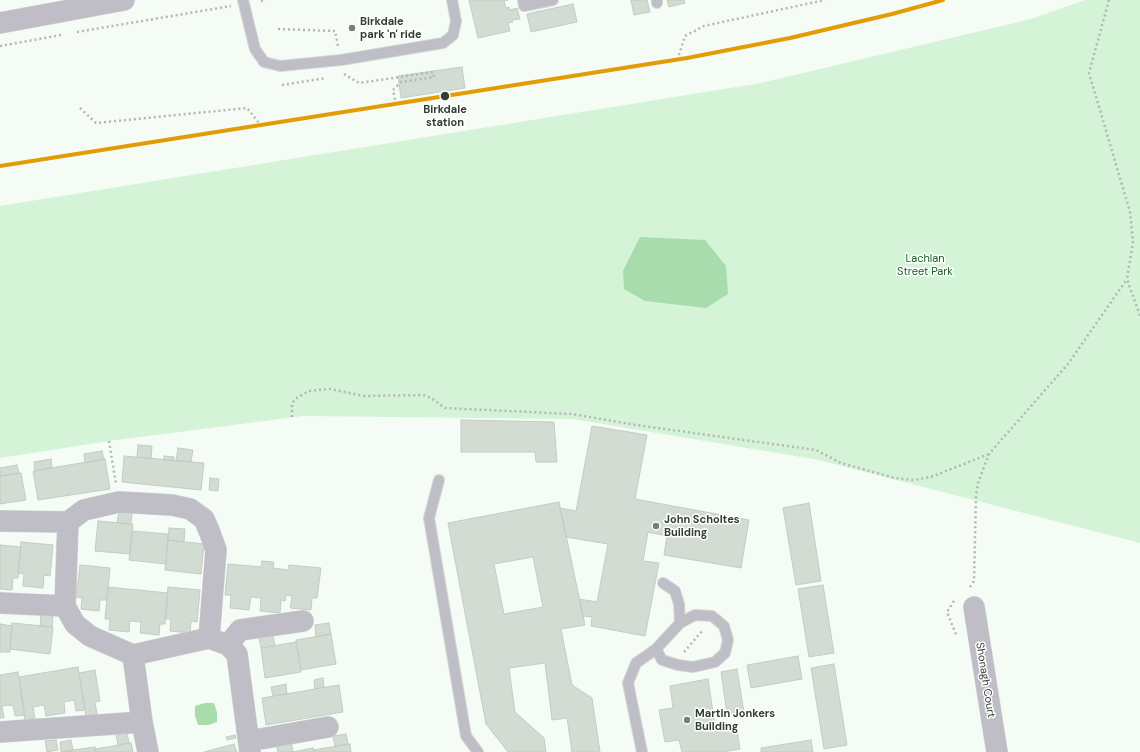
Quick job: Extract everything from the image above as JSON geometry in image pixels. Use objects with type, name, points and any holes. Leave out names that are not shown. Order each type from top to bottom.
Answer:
[{"type":"street","points":[[0,23],[124,0]]},
{"type":"street","points":[[0,521],[68,522],[84,510],[119,502],[172,505],[190,509],[204,519],[216,550],[209,638]]},
{"type":"street","points":[[68,522],[65,606],[75,624],[90,636],[133,655],[209,638],[228,645],[236,654],[250,746],[328,727]]},
{"type":"street","points":[[0,602],[65,606]]},
{"type":"street","name":"Shonagh Court","points":[[974,607],[997,752]]},
{"type":"street","points":[[228,645],[240,630],[303,621]]},
{"type":"street","points":[[133,655],[142,722],[148,752]]},
{"type":"street","points":[[0,732],[142,722]]},
{"type":"lane","points":[[239,3],[256,49],[264,62],[280,66],[341,60],[443,43],[453,35],[456,21],[452,0]]},
{"type":"lane","points":[[523,0],[524,6],[553,0]]},
{"type":"lane","points":[[439,480],[429,518],[466,736],[478,752]]},
{"type":"lane","points":[[663,583],[675,591],[680,622]]},
{"type":"lane","points":[[642,752],[628,683],[636,663],[656,649],[680,622],[695,615],[712,616],[724,626],[728,640],[725,653],[715,662],[693,666],[662,660],[656,649]]},
{"type":"path","points":[[261,1],[266,0]]},
{"type":"path","points":[[679,55],[685,36],[704,26],[825,0]]},
{"type":"path","points":[[974,607],[958,594],[970,587],[974,581],[976,495],[978,483],[989,454],[1068,364],[1127,279],[1134,242],[1130,212],[1089,73],[1109,0]]},
{"type":"path","points":[[77,32],[239,3]]},
{"type":"path","points":[[278,29],[335,31],[338,46]]},
{"type":"path","points":[[0,46],[61,35]]},
{"type":"path","points":[[341,60],[344,75]]},
{"type":"path","points":[[336,76],[344,75],[359,84],[433,72],[434,77],[402,82],[393,90],[396,105]]},
{"type":"path","points":[[282,85],[329,77]]},
{"type":"path","points":[[80,108],[96,124],[247,108],[258,123]]},
{"type":"path","points":[[1127,279],[1140,316]]},
{"type":"path","points":[[292,418],[292,404],[295,399],[309,391],[330,389],[364,396],[423,395],[431,398],[445,408],[572,414],[636,425],[816,450],[841,463],[895,478],[914,480],[931,477],[989,454]]},
{"type":"path","points":[[109,441],[119,502]]},
{"type":"path","points":[[672,663],[704,628],[707,616]]},
{"type":"green space","name":"Lachlan Street Park","points":[[1085,0],[1140,0],[1140,543],[819,460],[573,419],[303,416],[109,441],[0,458],[0,206],[761,83],[1031,19]]},
{"type":"shaded area","points":[[640,237],[705,240],[726,266],[728,294],[706,308],[645,301],[624,289],[623,271]]},
{"type":"shaded area","points":[[205,703],[214,703],[217,712],[217,722],[208,725],[198,725],[195,716],[195,706]]},
{"type":"building","points":[[469,0],[508,0],[504,1],[506,8],[509,7],[510,10],[517,8],[520,19],[512,20],[513,22],[508,23],[510,31],[478,38]]},
{"type":"building","points":[[631,0],[647,0],[650,12],[634,15]]},
{"type":"building","points":[[667,0],[684,0],[685,3],[669,7]]},
{"type":"building","points":[[573,4],[577,22],[531,32],[527,14]]},
{"type":"building","points":[[462,67],[465,88],[401,98],[398,76]]},
{"type":"building","points":[[461,420],[554,422],[557,462],[536,462],[535,452],[461,452]]},
{"type":"building","name":"John Scholtes Building","points":[[592,426],[647,435],[635,499],[749,520],[741,568],[664,555],[667,536],[648,532],[643,561],[659,563],[645,636],[591,626],[592,617],[583,616],[579,599],[597,602],[608,544],[566,537],[560,508],[576,511]]},
{"type":"building","points":[[138,445],[152,446],[151,459],[137,457]]},
{"type":"building","points":[[178,448],[193,450],[191,462],[176,461]]},
{"type":"building","points":[[102,451],[104,459],[85,463],[84,454]]},
{"type":"building","points":[[124,456],[204,463],[201,490],[122,482]]},
{"type":"building","points":[[164,456],[174,457],[174,461],[164,460]]},
{"type":"building","points":[[51,459],[52,468],[35,471],[34,462]]},
{"type":"building","points":[[105,459],[110,489],[38,500],[33,471]]},
{"type":"building","points":[[17,465],[19,473],[0,476],[0,468]]},
{"type":"building","points":[[21,473],[26,500],[0,504],[0,476]]},
{"type":"building","points":[[210,478],[219,479],[218,491],[209,490]]},
{"type":"building","points":[[559,502],[585,625],[561,629],[572,685],[592,698],[600,752],[572,752],[567,718],[552,720],[545,663],[509,668],[515,712],[544,738],[546,752],[508,752],[486,724],[448,523]],"holes":[[[533,557],[543,607],[504,614],[494,564]]]},
{"type":"building","points":[[809,503],[821,581],[796,585],[783,508]]},
{"type":"building","points":[[119,511],[132,513],[131,524],[117,523]]},
{"type":"building","points":[[98,521],[133,524],[130,554],[95,551]]},
{"type":"building","points":[[169,528],[185,529],[184,542],[168,540]]},
{"type":"building","points":[[132,531],[168,534],[166,564],[129,560]]},
{"type":"building","points":[[168,540],[204,544],[201,574],[165,570]]},
{"type":"building","points":[[21,542],[53,545],[50,576],[44,575],[43,588],[23,586],[24,574],[18,573]]},
{"type":"building","points":[[0,545],[21,547],[18,578],[13,578],[12,590],[0,589]]},
{"type":"building","points":[[262,561],[274,562],[273,568],[288,570],[289,565],[321,568],[317,598],[312,598],[311,610],[290,608],[292,596],[286,595],[285,601],[281,600],[280,613],[260,611],[261,598],[251,597],[249,610],[230,608],[231,595],[225,595],[228,564],[261,567]]},
{"type":"building","points":[[80,565],[110,568],[107,600],[100,600],[99,611],[81,609],[82,598],[76,597]]},
{"type":"building","points":[[823,585],[834,653],[809,657],[798,589]]},
{"type":"building","points":[[108,587],[168,593],[165,624],[160,624],[159,635],[140,633],[141,622],[130,621],[129,632],[109,630],[110,619],[105,619]]},
{"type":"building","points":[[168,587],[200,590],[197,622],[191,621],[190,633],[170,631],[171,619],[165,619]]},
{"type":"building","points":[[41,615],[53,616],[52,627],[40,626]]},
{"type":"building","points":[[12,623],[53,627],[50,654],[10,649]]},
{"type":"building","points":[[329,623],[331,634],[316,637],[315,625]]},
{"type":"building","points":[[0,624],[12,626],[10,652],[0,652]]},
{"type":"building","points":[[331,634],[336,664],[301,670],[296,640]]},
{"type":"building","points":[[273,635],[275,646],[261,648],[259,637]]},
{"type":"building","points":[[296,642],[301,672],[265,678],[261,648]]},
{"type":"building","points":[[798,656],[802,679],[751,688],[747,665]]},
{"type":"building","points":[[834,664],[847,745],[824,749],[811,668]]},
{"type":"building","points":[[78,667],[85,710],[76,711],[74,700],[64,702],[65,713],[46,716],[44,705],[33,707],[35,718],[25,720],[19,677]]},
{"type":"building","points":[[737,669],[744,712],[727,714],[721,672]]},
{"type":"building","points":[[95,670],[100,701],[95,702],[97,714],[86,716],[79,673]]},
{"type":"building","points":[[18,672],[25,715],[15,716],[13,705],[2,706],[4,718],[0,718],[0,675]]},
{"type":"building","points":[[323,678],[324,687],[315,689],[314,680]]},
{"type":"building","name":"Martin Jonkers Building","points":[[708,679],[716,732],[737,729],[740,749],[722,752],[682,752],[679,740],[665,742],[659,710],[673,708],[670,686]]},
{"type":"building","points":[[286,684],[287,694],[273,696],[271,687]]},
{"type":"building","points":[[339,685],[343,712],[266,725],[262,698]]},
{"type":"building","points":[[127,733],[129,743],[118,745],[116,735]]},
{"type":"building","points":[[346,734],[348,744],[335,746],[333,736]]},
{"type":"building","points":[[235,735],[236,738],[227,740],[226,737]]},
{"type":"building","points":[[56,740],[58,750],[47,752],[45,741]]},
{"type":"building","points":[[71,740],[73,750],[61,752],[60,742]]},
{"type":"building","points":[[811,740],[813,752],[761,752],[761,748]]},
{"type":"building","points":[[291,741],[293,752],[278,752],[276,744]]},
{"type":"building","points":[[131,743],[133,752],[96,752],[95,749]]},
{"type":"building","points":[[234,744],[237,752],[204,752]]},
{"type":"building","points":[[350,744],[351,752],[314,752],[313,750]]},
{"type":"building","points":[[95,747],[96,752],[62,752],[73,750]]},
{"type":"building","points":[[313,748],[314,752],[293,752]]},
{"type":"transit line","points":[[0,166],[687,58],[790,38],[892,14],[943,0]]},
{"type":"place","name":"Birkdale park 'n' ride","points":[[352,28]]},
{"type":"place","name":"Birkdale station","points":[[445,96]]},
{"type":"place","name":"John Scholtes Building","points":[[656,526]]},
{"type":"place","name":"Martin Jonkers Building","points":[[687,720]]}]
